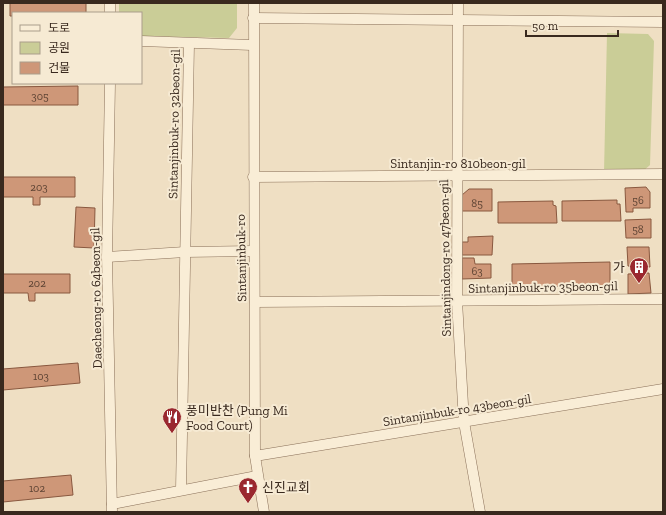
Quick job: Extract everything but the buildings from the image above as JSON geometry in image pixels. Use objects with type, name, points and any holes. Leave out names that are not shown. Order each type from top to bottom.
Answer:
[{"type":"street","name":"Sintanjinbuk-ro","points":[[254,3],[252,44],[255,456],[264,512]]},
{"type":"street","name":"Sintanjindong-ro 47beon-gil","points":[[458,3],[457,301],[464,422],[480,512]]},
{"type":"street","points":[[253,18],[663,22]]},
{"type":"street","name":"Sintanjinbuk-ro 32beon-gil","points":[[142,41],[189,44],[182,490]]},
{"type":"street","points":[[189,44],[252,44]]},
{"type":"street","name":"Daecheong-ro 64beon-gil","points":[[110,84],[107,257],[112,508]]},
{"type":"street","name":"Sintanjin-ro 810beon-gil","points":[[253,177],[663,174]]},
{"type":"street","points":[[107,257],[185,252],[253,251]]},
{"type":"street","name":"Sintanjinbuk-ro 35beon-gil","points":[[255,302],[663,299]]},
{"type":"street","name":"Sintanjinbuk-ro 43beon-gil","points":[[255,456],[663,389]]},
{"type":"street","points":[[112,508],[182,490],[257,476]]},
{"type":"green space","points":[[119,3],[237,3],[237,28],[229,38],[142,36],[142,12],[119,12]]},
{"type":"green space","points":[[607,33],[648,34],[654,41],[650,165],[642,172],[604,173]]},
{"type":"place","name":"가","points":[[639,284]]},
{"type":"place","name":"풍미반찬 (Pung Mi Food Court)","points":[[172,434]]},
{"type":"place","name":"신진교회","points":[[248,504]]}]
